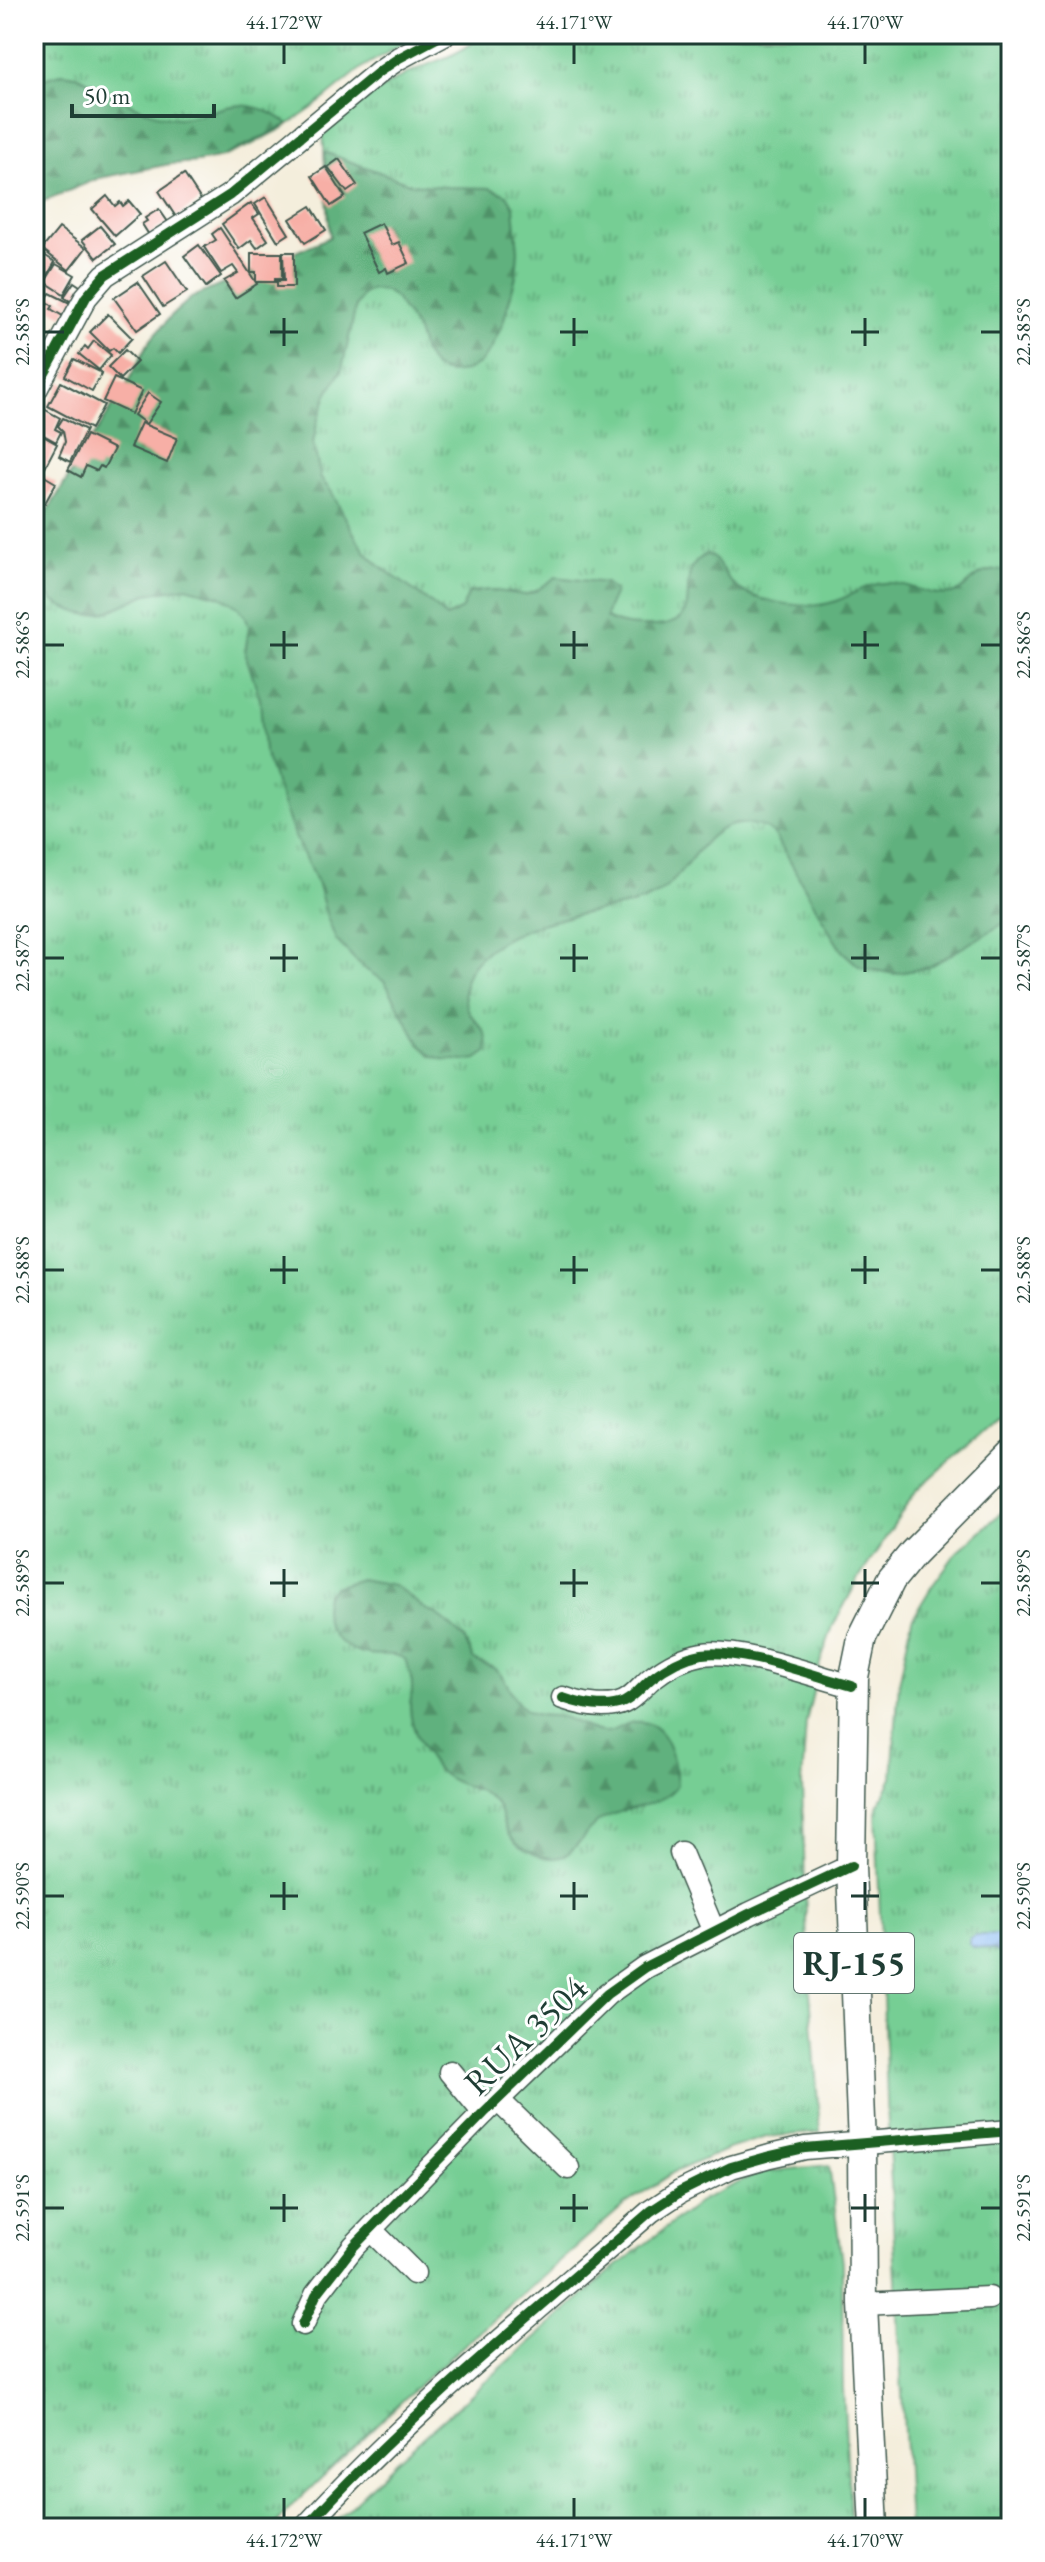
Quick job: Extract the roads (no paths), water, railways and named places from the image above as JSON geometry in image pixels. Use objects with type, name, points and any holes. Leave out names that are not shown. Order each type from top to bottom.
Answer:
[{"type":"main road","name":"RJ-155","points":[[874,2528],[863,2304],[862,2145],[851,1866],[852,1686],[862,1638],[891,1580],[913,1553],[1011,1454]]},
{"type":"street","points":[[34,393],[86,297],[105,275],[230,195],[380,71],[444,34]]},
{"type":"street","points":[[563,1698],[578,1703],[611,1705],[624,1702],[666,1669],[702,1654],[739,1656],[852,1686]]},
{"type":"street","points":[[681,1853],[714,1932]]},
{"type":"street","name":"RUA 3504","points":[[303,2324],[316,2295],[333,2270],[491,2107],[607,1994],[645,1967],[851,1866]]},
{"type":"street","points":[[450,2072],[568,2168]]},
{"type":"street","points":[[305,2528],[347,2481],[393,2437],[651,2211],[680,2192],[731,2167],[805,2148],[1011,2131]]},
{"type":"street","points":[[371,2230],[414,2273]]},
{"type":"street","points":[[863,2304],[989,2298]]},
{"type":"water","points":[[975,1935],[1011,1935],[1011,1962],[995,1950],[970,1945],[970,1938]]}]
